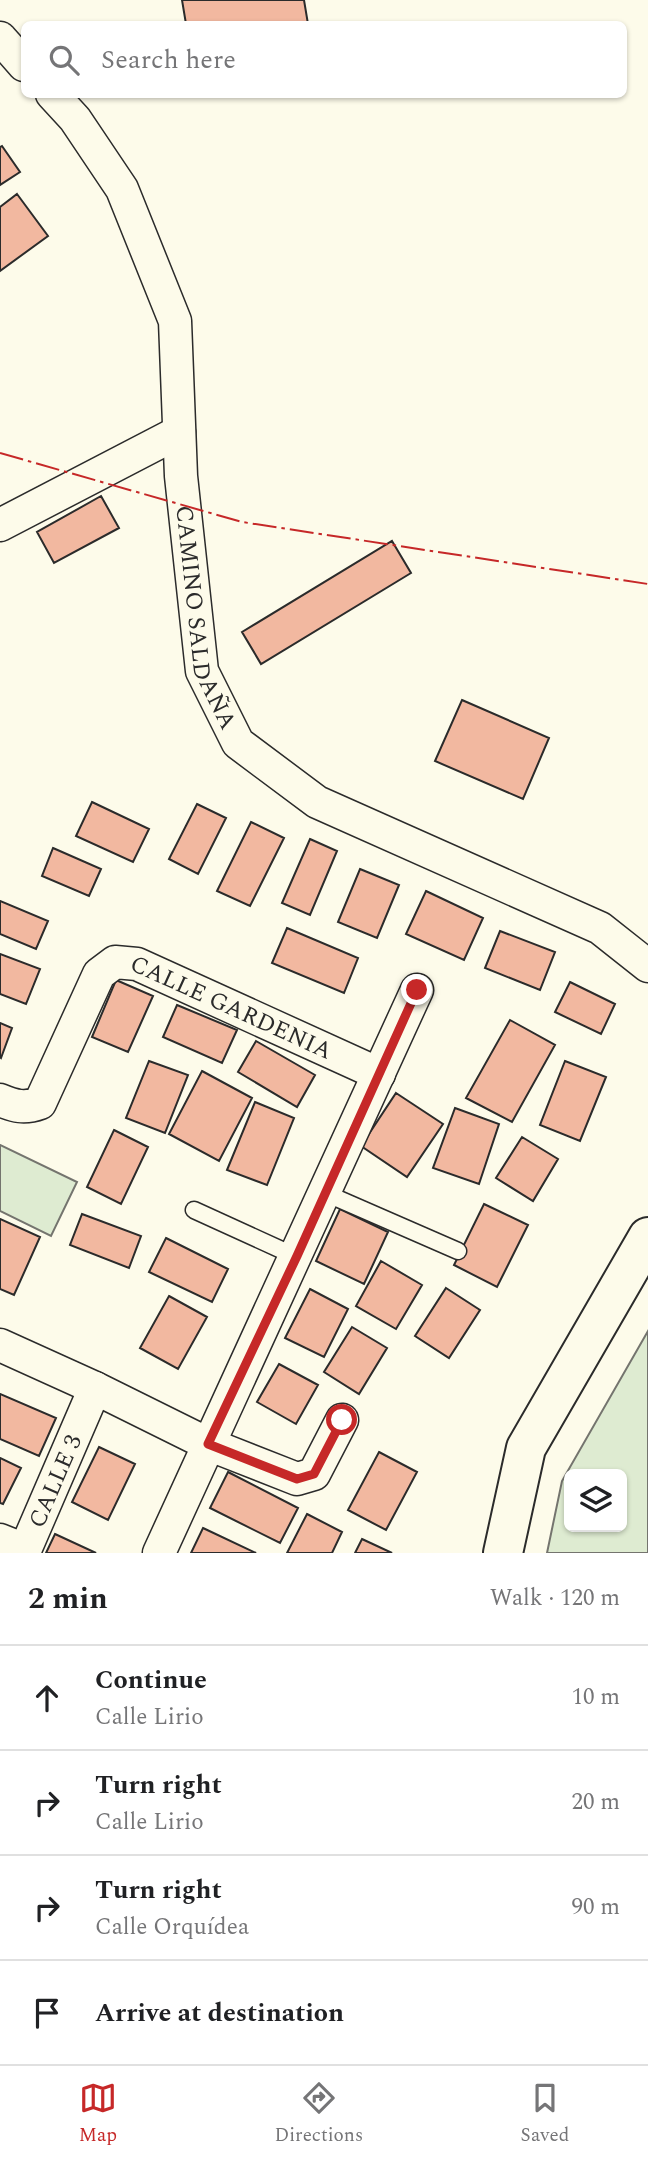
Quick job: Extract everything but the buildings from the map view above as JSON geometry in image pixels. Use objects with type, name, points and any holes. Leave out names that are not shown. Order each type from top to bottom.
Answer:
[{"type":"street","points":[[0,38],[21,62]]},
{"type":"street","name":"CAMINO SALDAÑA","points":[[56,98],[75,119],[122,189],[175,321],[181,476],[202,671],[238,743],[317,802],[600,928],[648,966]]},
{"type":"street","points":[[0,525],[179,432]]},
{"type":"street","name":"CALLE GARDENIA","points":[[0,1100],[16,1107],[29,1107],[40,1103],[99,974],[115,962],[136,964],[379,1074]]},
{"type":"street","points":[[159,1553],[417,990]]},
{"type":"street","points":[[503,1553],[526,1448],[648,1237]]},
{"type":"street","points":[[0,1345],[208,1444],[297,1479],[314,1474],[342,1420]]},
{"type":"street","name":"CALLE 3","points":[[0,1540],[25,1550],[95,1388]]},
{"type":"lane","points":[[325,1193],[458,1251]]},
{"type":"lane","points":[[194,1210],[297,1256]]},
{"type":"green space","points":[[0,1145],[77,1182],[51,1236],[0,1211]]},
{"type":"green space","points":[[648,1331],[648,1553],[547,1553],[564,1478],[564,1532],[627,1532],[627,1469],[569,1469]]},
{"type":"power","points":[[0,453],[242,522],[648,584]]},
{"type":"route","points":[[342,1420],[314,1474],[297,1479],[208,1444],[297,1256],[417,990]]}]
